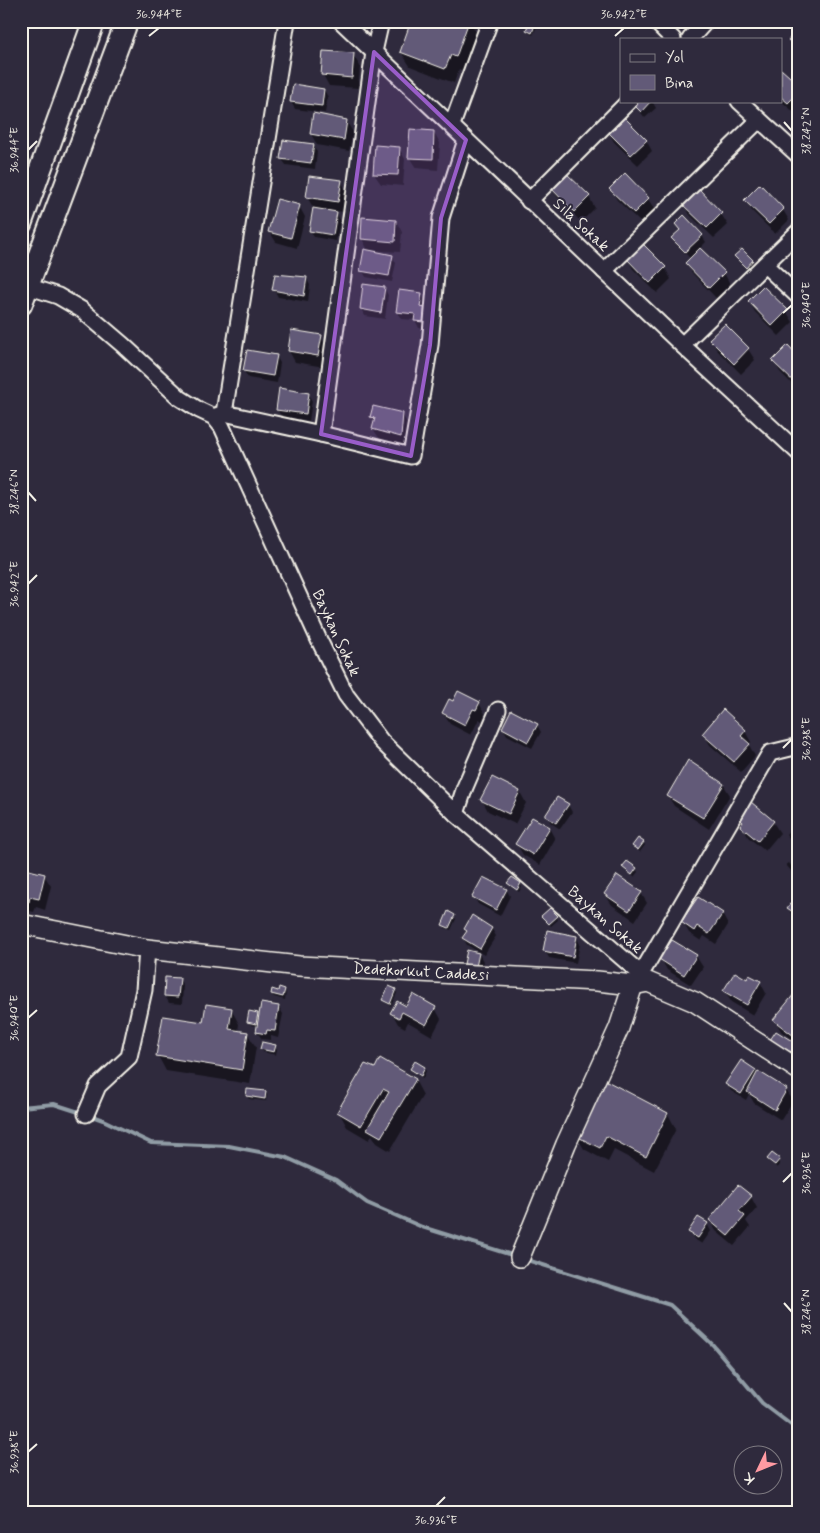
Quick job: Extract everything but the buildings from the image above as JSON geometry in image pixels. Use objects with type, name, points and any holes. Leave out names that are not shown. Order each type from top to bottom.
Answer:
[{"type":"main road","points":[[21,223],[94,21]]},
{"type":"main road","points":[[24,295],[127,21]]},
{"type":"street","points":[[219,415],[287,21]]},
{"type":"street","name":"Sıla Sokak","points":[[341,21],[529,201],[799,453]]},
{"type":"street","points":[[321,434],[374,52],[381,21]]},
{"type":"street","points":[[452,126],[490,21]]},
{"type":"street","points":[[655,21],[672,38]]},
{"type":"street","points":[[691,38],[706,21]]},
{"type":"street","points":[[529,201],[628,102]]},
{"type":"street","points":[[740,102],[799,156]]},
{"type":"street","points":[[604,271],[760,120]]},
{"type":"street","points":[[24,295],[58,296],[82,310],[180,398],[199,410],[321,434],[411,456],[430,345],[441,218],[466,140]]},
{"type":"street","points":[[682,345],[799,232]]},
{"type":"street","points":[[765,264],[799,297]]},
{"type":"street","name":"Baykan Sokak","points":[[219,415],[222,427],[346,695],[381,741],[456,814],[641,980]]},
{"type":"street","points":[[456,814],[465,787],[498,710]]},
{"type":"street","points":[[520,1257],[566,1144],[641,980],[770,753],[799,746]]},
{"type":"street","name":"Dedekorkut Caddesi","points":[[21,924],[147,949],[299,966],[597,981],[641,980],[695,1002],[799,1070]]},
{"type":"street","points":[[86,1114],[98,1086],[129,1057],[144,990],[147,949]]},
{"type":"highlighted area","points":[[374,52],[466,140],[441,218],[430,345],[411,456],[321,434]]},
{"type":"waterway","points":[[21,1107],[54,1104],[82,1113]]},
{"type":"waterway","points":[[89,1115],[151,1143],[229,1146],[285,1157],[336,1180],[367,1203],[422,1227],[515,1256]]},
{"type":"waterway","points":[[524,1259],[670,1305],[713,1345],[762,1403],[799,1431]]}]
